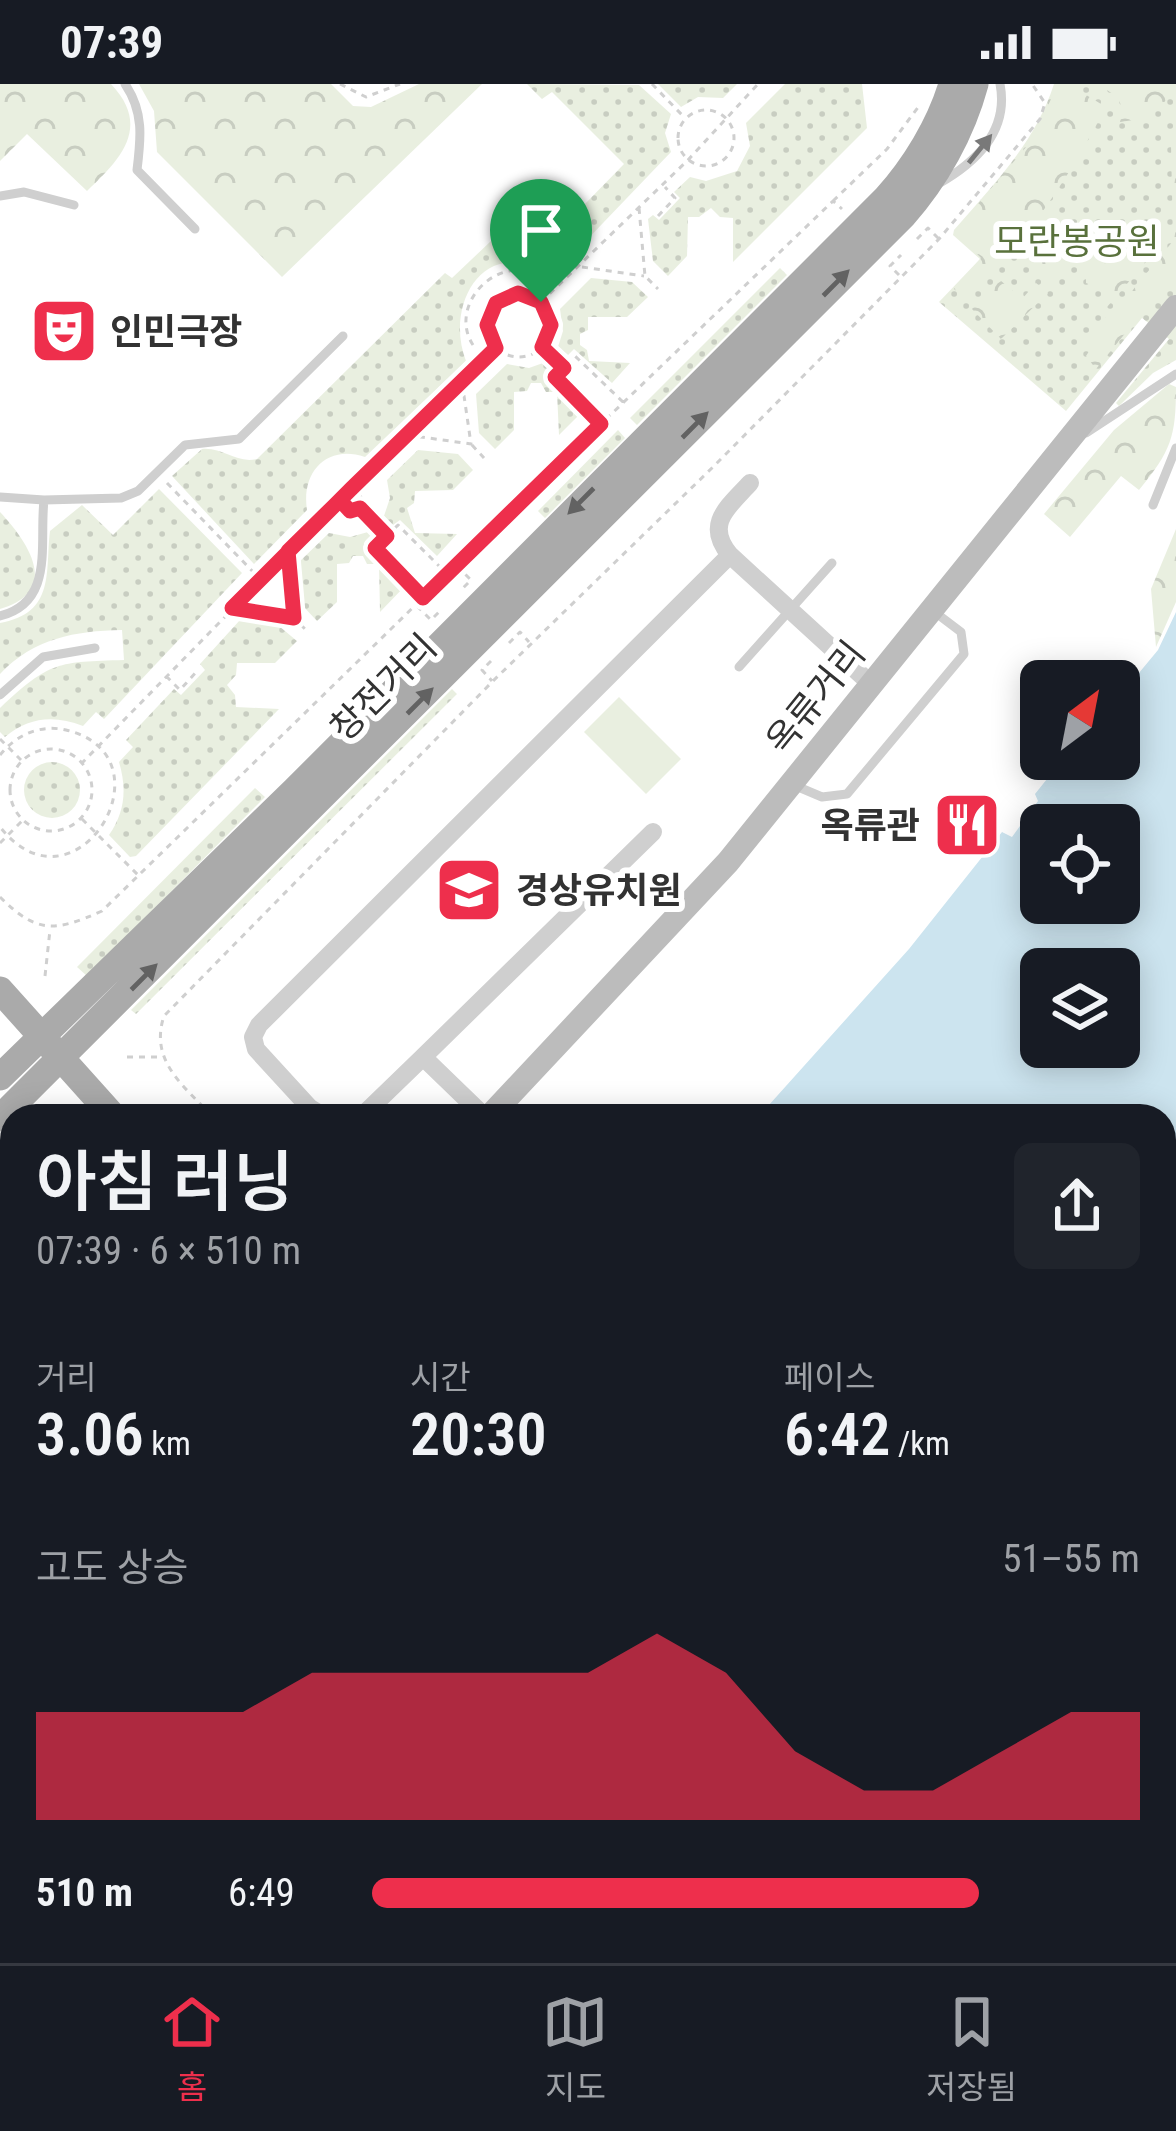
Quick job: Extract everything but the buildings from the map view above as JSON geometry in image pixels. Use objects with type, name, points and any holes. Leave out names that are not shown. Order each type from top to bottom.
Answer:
[{"type":"main road","points":[[902,182],[952,84]]},
{"type":"main road","name":"창전거리","points":[[0,1077],[295,790],[902,182],[947,153],[975,84]]},
{"type":"main road","name":"창전거리","points":[[14,1104],[902,182]]},
{"type":"main road","points":[[0,990],[102,1104]]},
{"type":"street","name":"옥류거리","points":[[499,1104],[673,923],[1176,307]]},
{"type":"street","points":[[750,483],[723,512],[717,528],[719,541],[871,684]]},
{"type":"street","points":[[306,1104],[256,1049],[253,1037],[259,1025],[730,555]]},
{"type":"street","points":[[374,1104],[653,832]]},
{"type":"street","points":[[423,1057],[474,1104]]},
{"type":"lane","points":[[125,84],[139,110],[142,133],[136,170],[195,229]]},
{"type":"lane","points":[[902,182],[957,174],[985,149],[1004,110],[1000,84]]},
{"type":"lane","points":[[0,196],[24,193],[74,205]]},
{"type":"lane","points":[[0,497],[121,498],[138,491],[185,445],[238,439],[344,335]]},
{"type":"lane","points":[[1064,446],[1176,374]]},
{"type":"lane","points":[[1153,505],[1176,448]]},
{"type":"lane","points":[[0,616],[19,610],[38,587],[44,500]]},
{"type":"lane","points":[[739,667],[832,563]]},
{"type":"lane","points":[[791,784],[822,797],[847,794],[964,654],[961,632],[932,610]]},
{"type":"lane","points":[[0,695],[44,657],[95,648]]},
{"type":"path","points":[[340,84],[366,97],[400,84]]},
{"type":"path","points":[[652,84],[686,118]]},
{"type":"path","points":[[541,302],[688,160],[758,84]]},
{"type":"path","points":[[201,1104],[161,1057],[158,1034],[164,1016],[493,681],[939,239],[1040,119],[1045,103],[1032,84]]},
{"type":"path","points":[[1040,91],[1045,84]]},
{"type":"path","points":[[0,897],[23,920],[51,927],[102,911],[867,168],[911,121],[921,103]]},
{"type":"path","points":[[707,110],[727,118],[735,140],[727,159],[707,167],[688,160],[678,140],[686,118],[707,110]]},
{"type":"path","points":[[867,168],[902,182]]},
{"type":"path","points":[[658,216],[675,198],[662,184]]},
{"type":"path","points":[[832,201],[844,211]]},
{"type":"path","points":[[639,207],[645,276]]},
{"type":"path","points":[[917,239],[928,228],[939,239]]},
{"type":"path","points":[[901,255],[890,266],[901,278]]},
{"type":"path","points":[[579,267],[645,276],[658,289]]},
{"type":"path","points":[[473,345],[467,337],[466,313],[480,287],[494,275],[514,270],[566,278]]},
{"type":"path","points":[[518,293],[541,302],[551,325],[542,347],[519,357],[496,348],[487,325],[496,303],[518,293]]},
{"type":"path","points":[[542,347],[564,368]]},
{"type":"path","points":[[81,764],[260,579],[496,348]]},
{"type":"path","points":[[601,424],[555,377],[575,356],[622,402]]},
{"type":"path","points":[[461,380],[471,444],[484,458]]},
{"type":"path","points":[[407,435],[471,444]]},
{"type":"path","points":[[157,473],[260,579]]},
{"type":"path","points":[[352,488],[362,497],[360,508]]},
{"type":"path","points":[[340,500],[350,511],[360,508]]},
{"type":"path","points":[[360,508],[387,536]]},
{"type":"path","points":[[423,598],[375,548],[398,524],[447,574]]},
{"type":"path","points":[[288,551],[294,618]]},
{"type":"path","points":[[456,565],[471,580],[461,590]]},
{"type":"path","points":[[416,606],[431,620],[441,610]]},
{"type":"path","points":[[232,608],[294,618],[308,632]]},
{"type":"path","points":[[509,643],[520,632],[531,644]]},
{"type":"path","points":[[491,661],[482,670],[493,681]]},
{"type":"path","points":[[166,676],[180,690],[197,671]]},
{"type":"path","points":[[0,755],[25,734],[50,729],[76,733],[97,748],[111,770],[115,792],[111,813],[98,835],[80,848],[53,854],[32,851],[0,827]]},
{"type":"path","points":[[0,739],[22,761]]},
{"type":"path","points":[[55,750],[81,764],[91,791],[81,818],[53,831],[37,829],[23,820],[10,794],[22,761],[40,751],[55,750]]},
{"type":"path","points":[[81,818],[139,877]]},
{"type":"path","points":[[0,844],[23,820]]},
{"type":"path","points":[[45,976],[51,927]]},
{"type":"path","points":[[127,1057],[161,1057]]},
{"type":"green space","points":[[0,84],[111,84],[129,114],[127,142],[87,191],[27,134],[0,161]]},
{"type":"green space","points":[[139,84],[331,84],[353,106],[371,107],[419,84],[482,84],[282,277],[157,152],[154,111]]},
{"type":"green space","points":[[527,84],[639,85],[671,114],[665,133],[671,152],[558,270],[551,263],[542,270],[520,263],[486,271],[473,284],[460,320],[466,361],[365,457],[339,454],[320,464],[308,484],[307,510],[254,564],[172,476],[202,449],[257,459],[445,273],[452,278],[510,223],[539,251],[624,164],[552,92],[542,99]]},
{"type":"green space","points":[[658,84],[737,84],[723,98],[698,97],[681,107]]},
{"type":"green space","points":[[785,84],[862,84],[867,128],[733,262],[733,218],[720,217],[711,208],[699,217],[688,217],[687,256],[668,276],[653,261],[648,219],[653,215],[659,220],[680,198],[674,192],[690,177],[706,181],[737,171],[750,146],[746,123]]},
{"type":"green space","name":"모란봉공원","points":[[1054,84],[1176,84],[1176,360],[1153,373],[1119,406],[1116,403],[1169,339],[1142,318],[1066,411],[939,302],[980,259],[953,235],[954,230],[1025,144]]},
{"type":"green space","points":[[1058,84],[1068,84],[1106,107],[1039,216],[990,275],[985,272],[963,297],[954,289],[981,258],[955,231],[1032,140]]},
{"type":"green space","points":[[1098,84],[1176,84],[1176,91],[1147,118],[1120,122],[1118,99]]},
{"type":"green space","points":[[1176,140],[1176,271],[1096,369],[1086,356],[1093,345],[1093,325],[1114,313],[1173,241],[1171,145]]},
{"type":"green space","points":[[1054,229],[1077,250],[1048,285],[1040,278],[1043,272],[1028,258]]},
{"type":"green space","points":[[1151,256],[1107,307],[1100,289],[1086,283],[1086,267]]},
{"type":"green space","points":[[780,268],[787,275],[637,425],[630,418]]},
{"type":"green space","points":[[591,278],[632,282],[648,297],[627,317],[588,317],[588,330],[580,334],[589,361],[630,363],[612,383],[574,349],[568,355],[558,347],[563,331],[560,309]]},
{"type":"green space","points":[[1000,280],[1022,299],[1036,283],[1048,293],[1001,339],[972,309]]},
{"type":"green space","points":[[543,363],[552,371],[546,379],[581,413],[559,435],[557,392],[531,383],[527,391],[514,392],[514,430],[495,449],[479,433],[476,394],[507,364],[529,368]]},
{"type":"green space","points":[[1169,384],[1176,387],[1175,419],[1170,443],[1158,464],[1139,490],[1121,476],[1070,537],[1044,514],[1114,430]]},
{"type":"green space","points":[[618,430],[625,438],[545,518],[538,511]]},
{"type":"green space","points":[[418,450],[458,454],[473,470],[453,490],[415,491],[414,503],[407,508],[415,533],[457,534],[437,556],[400,520],[393,525],[384,516],[390,498],[387,480]]},
{"type":"green space","points":[[159,489],[242,573],[104,719],[96,712],[83,726],[42,720],[5,737],[0,732],[0,708],[31,681],[69,664],[124,660],[122,630],[88,632],[41,645],[0,674],[0,623],[18,618],[39,600],[47,575],[50,531],[82,505],[113,535]]},
{"type":"green space","points":[[0,512],[29,551],[35,578],[19,601],[0,609]]},
{"type":"green space","points":[[1176,529],[1176,602],[1156,647],[1151,589]]},
{"type":"green space","points":[[368,532],[376,540],[370,548],[406,585],[380,612],[379,564],[353,556],[349,563],[337,564],[337,602],[317,621],[302,605],[298,563],[329,533],[350,537]]},
{"type":"green space","points":[[240,620],[279,626],[297,641],[275,663],[237,663],[236,675],[227,685],[235,695],[236,707],[279,709],[130,857],[109,835],[123,800],[119,762],[133,747],[126,740],[174,689],[181,695],[205,670],[200,664]]},
{"type":"green space","points":[[404,640],[411,648],[334,725],[327,717]]},
{"type":"green space","points":[[452,689],[457,694],[136,1014],[131,1010]]},
{"type":"green space","points":[[619,697],[681,759],[646,794],[584,732]]},
{"type":"green space","points":[[52,762],[72,770],[80,790],[72,810],[52,818],[32,810],[24,790],[32,770]]},
{"type":"green space","points":[[255,788],[265,797],[87,976],[77,967]]},
{"type":"water","points":[[1176,612],[1176,1104],[770,1104],[909,949],[1002,832],[1012,837],[1020,826],[1020,924],[1140,924],[1140,804],[1036,804],[1035,794],[1046,780],[1140,780],[1140,672],[1158,650]]},
{"type":"place","name":"인민극장","points":[[64,331]]},
{"type":"place","name":"옥류관","points":[[967,825]]},
{"type":"place","name":"경상유치원","points":[[469,890]]},
{"type":"route","points":[[541,302],[518,293],[496,303],[487,325],[496,348],[352,488],[340,500],[260,579],[232,608],[294,618],[288,551],[340,500],[350,511],[360,508],[387,536],[375,548],[423,598],[601,424],[555,377],[564,368],[542,347],[551,325],[541,302]]}]
